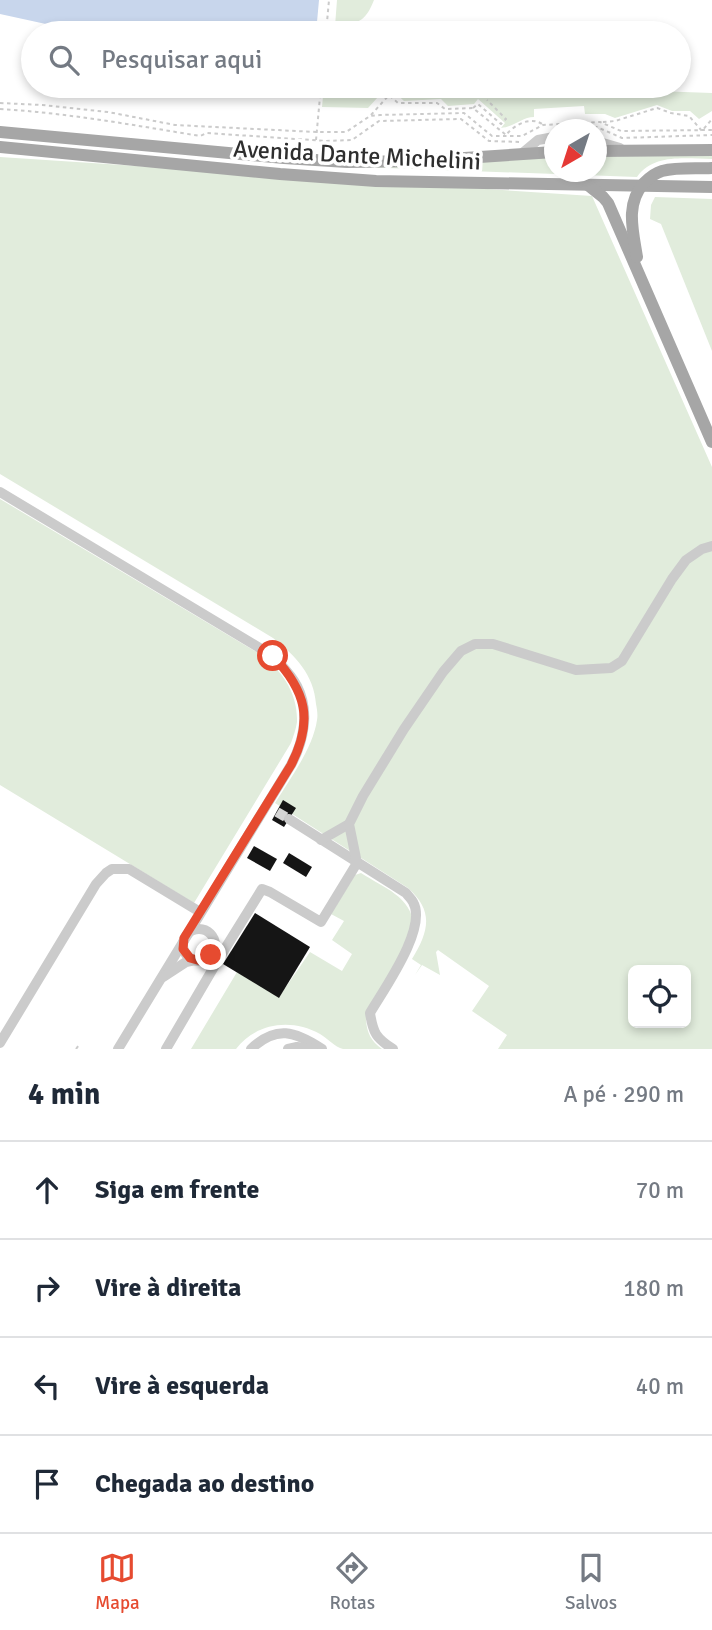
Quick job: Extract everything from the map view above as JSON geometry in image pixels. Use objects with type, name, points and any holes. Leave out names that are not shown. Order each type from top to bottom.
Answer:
[{"type":"main road","name":"Avenida Dante Michelini","points":[[0,132],[347,162],[419,161],[521,148],[544,151]]},
{"type":"main road","name":"Avenida Dante Michelini","points":[[0,147],[376,181],[712,187]]},
{"type":"main road","points":[[607,151],[712,150]]},
{"type":"main road","points":[[642,278],[631,215],[634,198],[641,186],[661,171],[712,168]]},
{"type":"main road","points":[[588,184],[608,203],[712,442]]},
{"type":"street","points":[[521,148],[544,139]]},
{"type":"street","points":[[607,144],[629,151]]},
{"type":"street","points":[[0,492],[273,656],[297,685],[302,699],[304,716],[299,750],[118,1049]]},
{"type":"street","points":[[321,840],[349,824],[404,729],[443,672],[461,651],[475,644],[493,644],[576,670],[611,668],[622,661],[686,560],[712,546]]},
{"type":"street","points":[[266,805],[277,811]]},
{"type":"street","points":[[289,819],[406,893],[414,902],[417,921],[409,945],[370,1013],[377,1037],[393,1049]]},
{"type":"street","points":[[166,1049],[262,889],[321,922],[357,863],[349,824]]},
{"type":"street","points":[[0,1043],[96,884],[106,873],[113,869],[129,869],[200,912]]},
{"type":"street","points":[[193,930],[205,930],[215,944],[211,955],[201,961],[195,960],[183,949],[184,938],[193,930]]},
{"type":"street","points":[[159,980],[176,968],[195,960]]},
{"type":"street","points":[[251,1049],[261,1039],[286,1032],[299,1035],[322,1049]]},
{"type":"street","points":[[288,1049],[313,1049]]},
{"type":"path","points":[[327,21],[329,0]]},
{"type":"path","points":[[316,140],[320,98]]},
{"type":"path","points":[[0,103],[108,112],[175,125],[346,132],[370,116],[386,98]]},
{"type":"path","points":[[392,98],[398,103],[437,103],[445,109],[473,108],[478,104],[501,124],[506,119],[487,100]]},
{"type":"path","points":[[473,108],[506,135]]},
{"type":"path","points":[[607,122],[657,108],[689,116],[702,131]]},
{"type":"path","points":[[0,109],[103,119],[200,136],[207,133],[316,140],[352,140],[379,121],[461,118],[489,141],[521,148]]},
{"type":"path","points":[[370,116],[464,113],[492,136],[522,136],[543,125],[538,121],[528,120],[506,135]]},
{"type":"path","points":[[702,131],[712,119]]},
{"type":"path","points":[[607,125],[621,131],[712,130]]},
{"type":"path","points":[[607,131],[622,138],[712,135]]},
{"type":"path","points":[[76,1049],[79,1045]]},
{"type":"green space","points":[[337,0],[374,0],[364,18],[358,21],[335,21]]},
{"type":"green space","points":[[691,92],[712,93],[712,111],[699,119],[690,111],[672,111],[657,105],[615,118],[605,114],[585,114],[584,106],[534,109],[534,117],[501,128],[505,123],[478,99],[474,104],[448,106],[441,99],[404,101],[401,98],[691,98]]},
{"type":"green space","points":[[323,98],[377,98],[368,108],[322,107]]},
{"type":"green space","points":[[712,153],[712,159],[671,159],[652,164],[637,177],[607,176],[607,155]]},
{"type":"green space","points":[[544,156],[544,174],[305,165]]},
{"type":"green space","points":[[0,157],[592,196],[712,467],[712,1049],[498,1049],[507,1035],[472,1011],[489,986],[438,950],[436,952],[440,975],[422,965],[415,975],[421,965],[412,959],[422,939],[426,922],[422,905],[416,897],[408,888],[275,803],[306,752],[315,731],[317,710],[312,684],[302,666],[273,638],[0,474]]},
{"type":"green space","points":[[655,197],[712,199],[712,351],[661,224],[650,219],[651,205]]},
{"type":"green space","points":[[0,499],[258,653],[281,674],[291,691],[297,722],[291,743],[194,903],[0,785]]},
{"type":"green space","points":[[361,873],[402,900],[408,907],[414,926],[366,1020],[370,1036],[382,1049],[343,1049],[309,1029],[286,1025],[253,1033],[236,1049],[191,1049],[237,972],[279,997],[310,952],[342,971],[352,954],[332,940],[344,921],[331,914],[355,875]]},
{"type":"water","points":[[0,0],[319,0],[317,21],[32,21],[0,14]]},
{"type":"building","points":[[283,800],[296,808],[284,827],[272,820]]},
{"type":"building","points":[[254,846],[277,859],[270,871],[247,858]]},
{"type":"building","points":[[289,853],[312,867],[306,877],[283,863]]},
{"type":"building","points":[[255,913],[310,947],[279,998],[223,964]]},
{"type":"tunnel","points":[[277,812],[289,819]]},
{"type":"route","points":[[211,955],[201,961],[190,958],[183,949],[184,938],[291,765],[299,750],[303,733],[302,699],[297,685],[273,656]]}]
